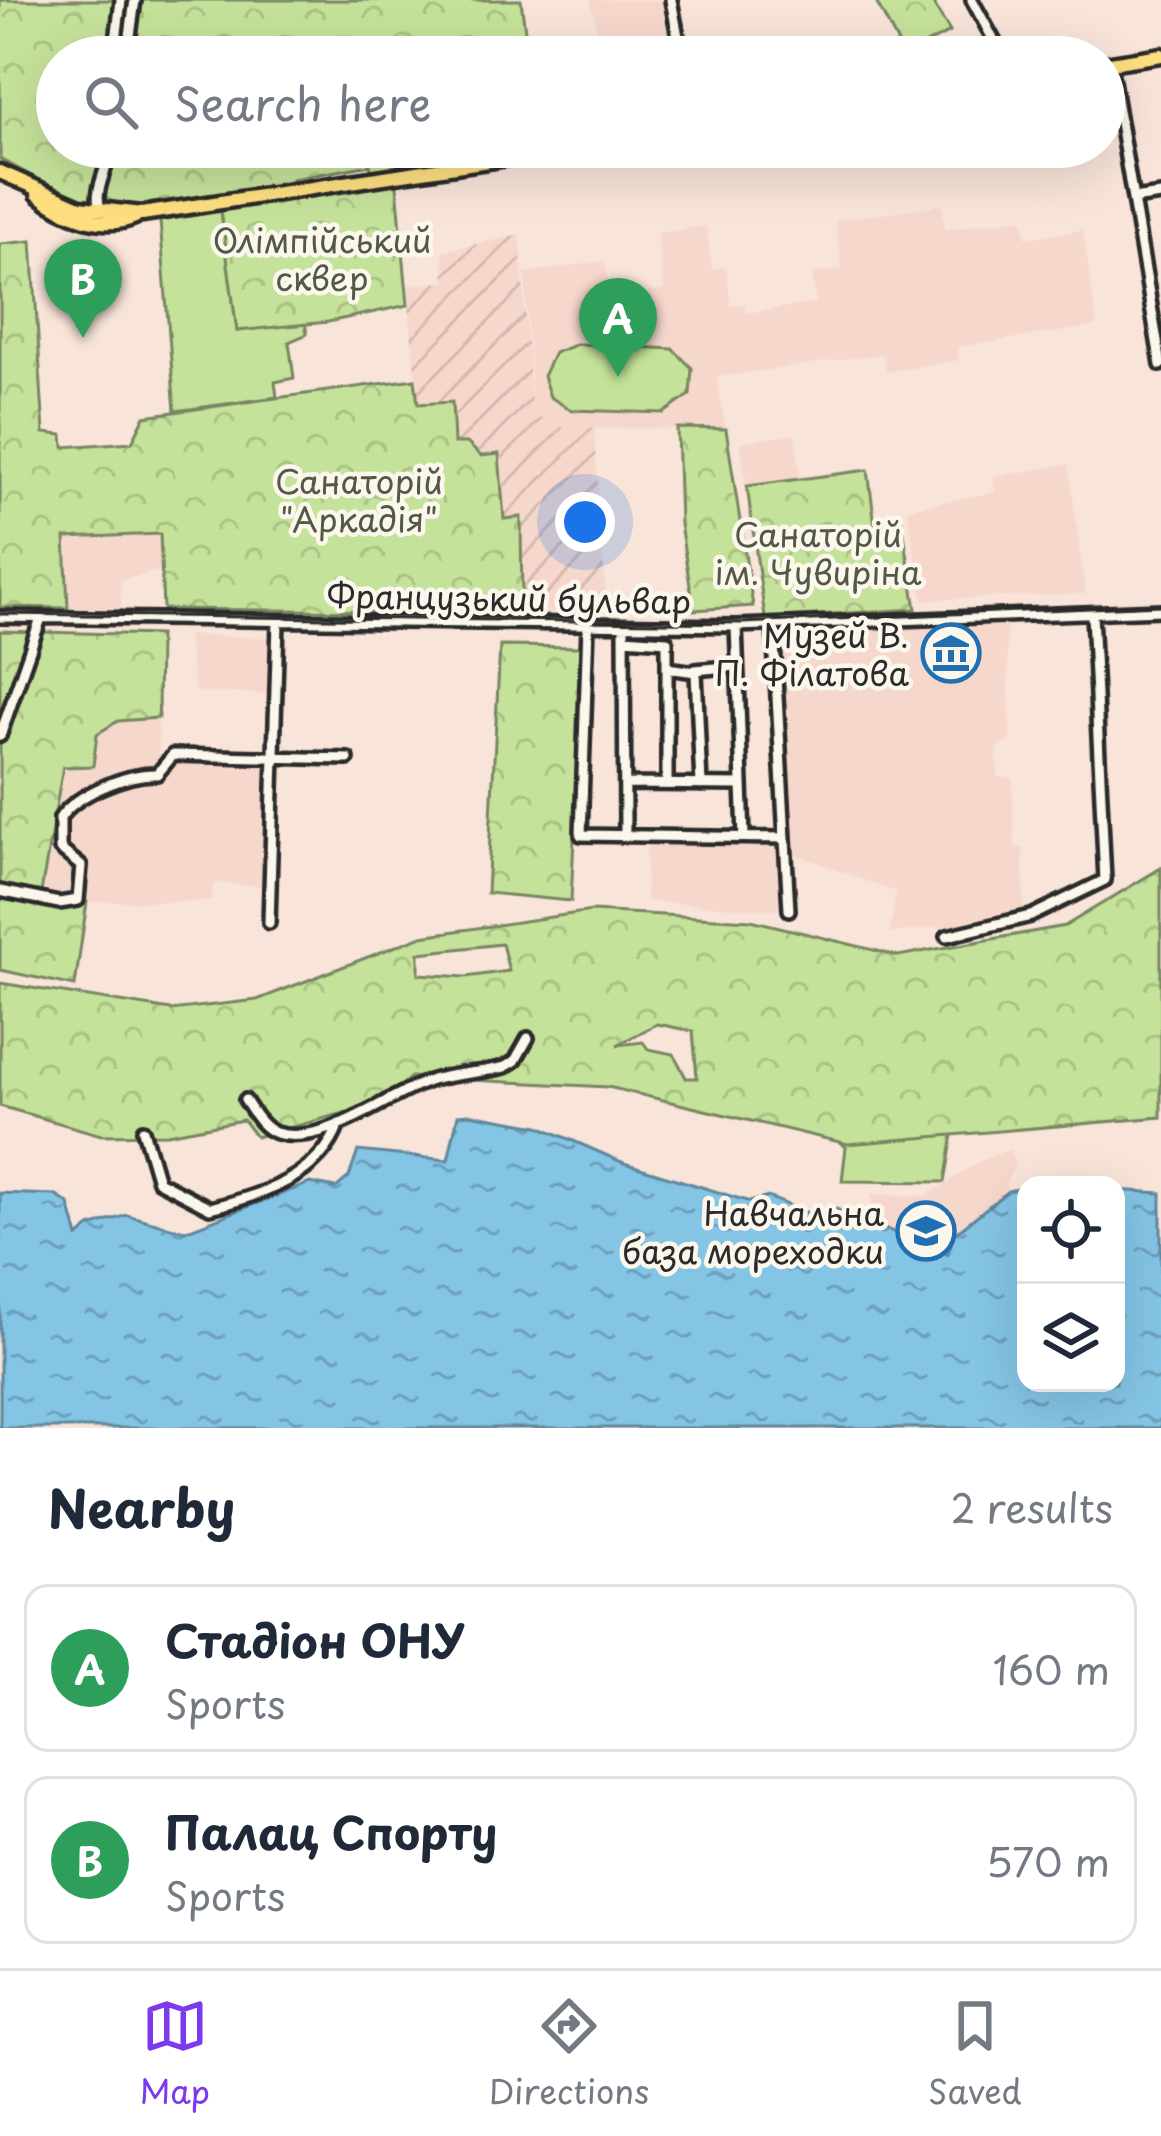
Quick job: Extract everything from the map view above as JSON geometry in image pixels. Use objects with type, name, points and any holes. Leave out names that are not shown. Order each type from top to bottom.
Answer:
[{"type":"main road","points":[[1125,61],[1161,55]]},
{"type":"main road","points":[[0,172],[95,212],[142,214],[443,168]]},
{"type":"street","points":[[116,36],[121,0]]},
{"type":"street","points":[[130,36],[135,0]]},
{"type":"street","points":[[671,0],[678,36]]},
{"type":"street","points":[[972,0],[992,36]]},
{"type":"street","points":[[1125,158],[1161,365]]},
{"type":"street","points":[[100,205],[96,199],[105,168]]},
{"type":"street","points":[[1133,200],[1161,195]]},
{"type":"street","name":"Французький бульвар","points":[[0,617],[588,625],[624,631],[1161,610]]},
{"type":"street","points":[[947,936],[1031,916],[1106,880],[1091,614]]},
{"type":"street","points":[[0,736],[41,618]]},
{"type":"street","points":[[269,923],[278,622]]},
{"type":"street","points":[[588,625],[581,835],[785,838]]},
{"type":"street","points":[[773,625],[789,910]]},
{"type":"street","points":[[736,626],[744,836]]},
{"type":"street","points":[[625,836],[626,784],[621,776],[624,631],[667,641],[667,784]]},
{"type":"street","points":[[667,668],[737,666]]},
{"type":"street","points":[[695,670],[701,784]]},
{"type":"street","points":[[0,891],[59,903],[78,900],[81,866],[60,848],[59,818],[77,798],[160,771],[172,755],[348,759]]},
{"type":"street","points":[[626,784],[742,785]]},
{"type":"street","points":[[245,1100],[264,1126],[279,1135],[339,1124],[434,1079],[506,1067],[528,1038]]},
{"type":"street","points":[[142,1130],[158,1181],[210,1208],[296,1178],[326,1148],[339,1124]]},
{"type":"shaded area","points":[[590,0],[666,0],[674,36],[599,36]]},
{"type":"shaded area","points":[[941,205],[945,229],[1023,218],[1026,238],[1083,230],[1097,326],[957,347],[959,360],[887,372],[882,354],[716,377],[726,429],[564,428],[532,415],[525,273],[605,261],[610,298],[664,290],[657,233],[706,226],[712,269],[726,267],[731,306],[744,304],[746,313],[816,303],[812,274],[842,269],[835,220]]},
{"type":"shaded area","points":[[520,235],[532,414],[564,428],[594,428],[607,612],[522,612],[520,517],[504,520],[499,455],[480,456],[467,443],[454,443],[452,402],[418,405],[407,285],[445,282],[443,251]]},
{"type":"shaded area","points":[[795,434],[801,479],[747,486],[740,442]]},
{"type":"shaded area","points":[[1069,464],[1085,594],[923,600],[907,509],[995,492],[994,477]]},
{"type":"shaded area","points":[[161,534],[161,570],[121,580],[121,609],[68,608],[64,538]]},
{"type":"shaded area","points":[[1006,626],[1011,740],[997,749],[998,777],[1012,778],[1015,848],[1023,848],[1024,916],[890,933],[896,892],[787,855],[775,628]]},
{"type":"shaded area","points":[[187,635],[271,638],[270,694],[195,692]]},
{"type":"shaded area","points":[[158,718],[159,754],[269,751],[263,886],[213,883],[211,901],[87,902],[41,892],[63,766],[93,766],[96,734],[118,721]]},
{"type":"shaded area","points":[[646,839],[778,841],[778,910],[646,901]]},
{"type":"shaded area","name":"Навчальна база мореходки","points":[[1010,1149],[1015,1166],[1005,1184],[1008,1191],[944,1295],[866,1266],[872,1194],[927,1196],[980,1161]]},
{"type":"green space","points":[[0,0],[521,0],[525,31],[532,36],[36,36],[36,168],[353,168],[292,179],[292,187],[96,210],[0,159]]},
{"type":"green space","points":[[875,0],[931,0],[950,32],[942,36],[894,36]]},
{"type":"green space","points":[[371,168],[426,168],[373,176]]},
{"type":"green space","name":"Олімпійський сквер","points":[[396,175],[408,305],[328,322],[237,331],[221,211]]},
{"type":"green space","points":[[221,211],[237,331],[305,322],[307,334],[289,342],[294,378],[275,382],[277,397],[175,411],[160,221]]},
{"type":"green space","name":"Санаторій \"Аркадія\"","points":[[32,241],[44,433],[63,435],[64,447],[132,442],[145,416],[415,379],[418,404],[452,402],[454,443],[467,443],[481,456],[499,454],[504,519],[521,517],[522,612],[163,609],[160,534],[65,538],[68,608],[0,607],[0,244]]},
{"type":"green space","points":[[577,344],[673,349],[692,368],[690,395],[664,413],[571,410],[550,397],[543,376],[554,353]]},
{"type":"green space","points":[[677,428],[726,429],[753,606],[694,610],[680,524]]},
{"type":"green space","name":"Санаторій ім. Чувиріна","points":[[868,470],[875,525],[902,521],[916,609],[765,618],[747,486]]},
{"type":"green space","points":[[0,631],[159,635],[158,718],[118,721],[97,734],[93,766],[63,767],[41,892],[87,902],[75,986],[0,970]]},
{"type":"green space","points":[[500,646],[583,647],[571,901],[487,893]]},
{"type":"green space","points":[[1161,868],[1161,1117],[848,1144],[608,1087],[411,1077],[381,1103],[256,1137],[243,1120],[167,1134],[101,1135],[0,1106],[0,983],[171,1010],[257,1000],[422,936],[592,911],[751,920],[898,956],[1065,926]],"holes":[[[502,944],[509,971],[466,977],[419,974],[419,953]],[[657,1024],[693,1031],[697,1078],[686,1078],[674,1054],[648,1049],[643,1042],[617,1045]]]},
{"type":"green space","points":[[960,1093],[945,1182],[842,1181],[846,1147],[838,1140]]},
{"type":"water","points":[[458,1115],[539,1126],[624,1163],[750,1202],[768,1197],[830,1222],[836,1209],[948,1254],[954,1234],[1008,1191],[1017,1189],[1017,1392],[1125,1392],[1125,1191],[1161,1193],[1161,1428],[0,1428],[0,1193],[55,1195],[69,1204],[78,1237],[90,1227],[127,1215],[185,1231],[310,1183],[336,1188],[349,1177],[358,1151],[448,1160]]},
{"type":"tram line","points":[[0,614],[742,623],[1161,605]]},
{"type":"place","name":"Палац Спорту","points":[[83,338]]},
{"type":"place","name":"Стадіон ОНУ","points":[[618,377]]},
{"type":"place","name":"Музей В. П. Філатова","points":[[951,653]]},
{"type":"place","name":"Навчальна база мореходки","points":[[926,1231]]}]
